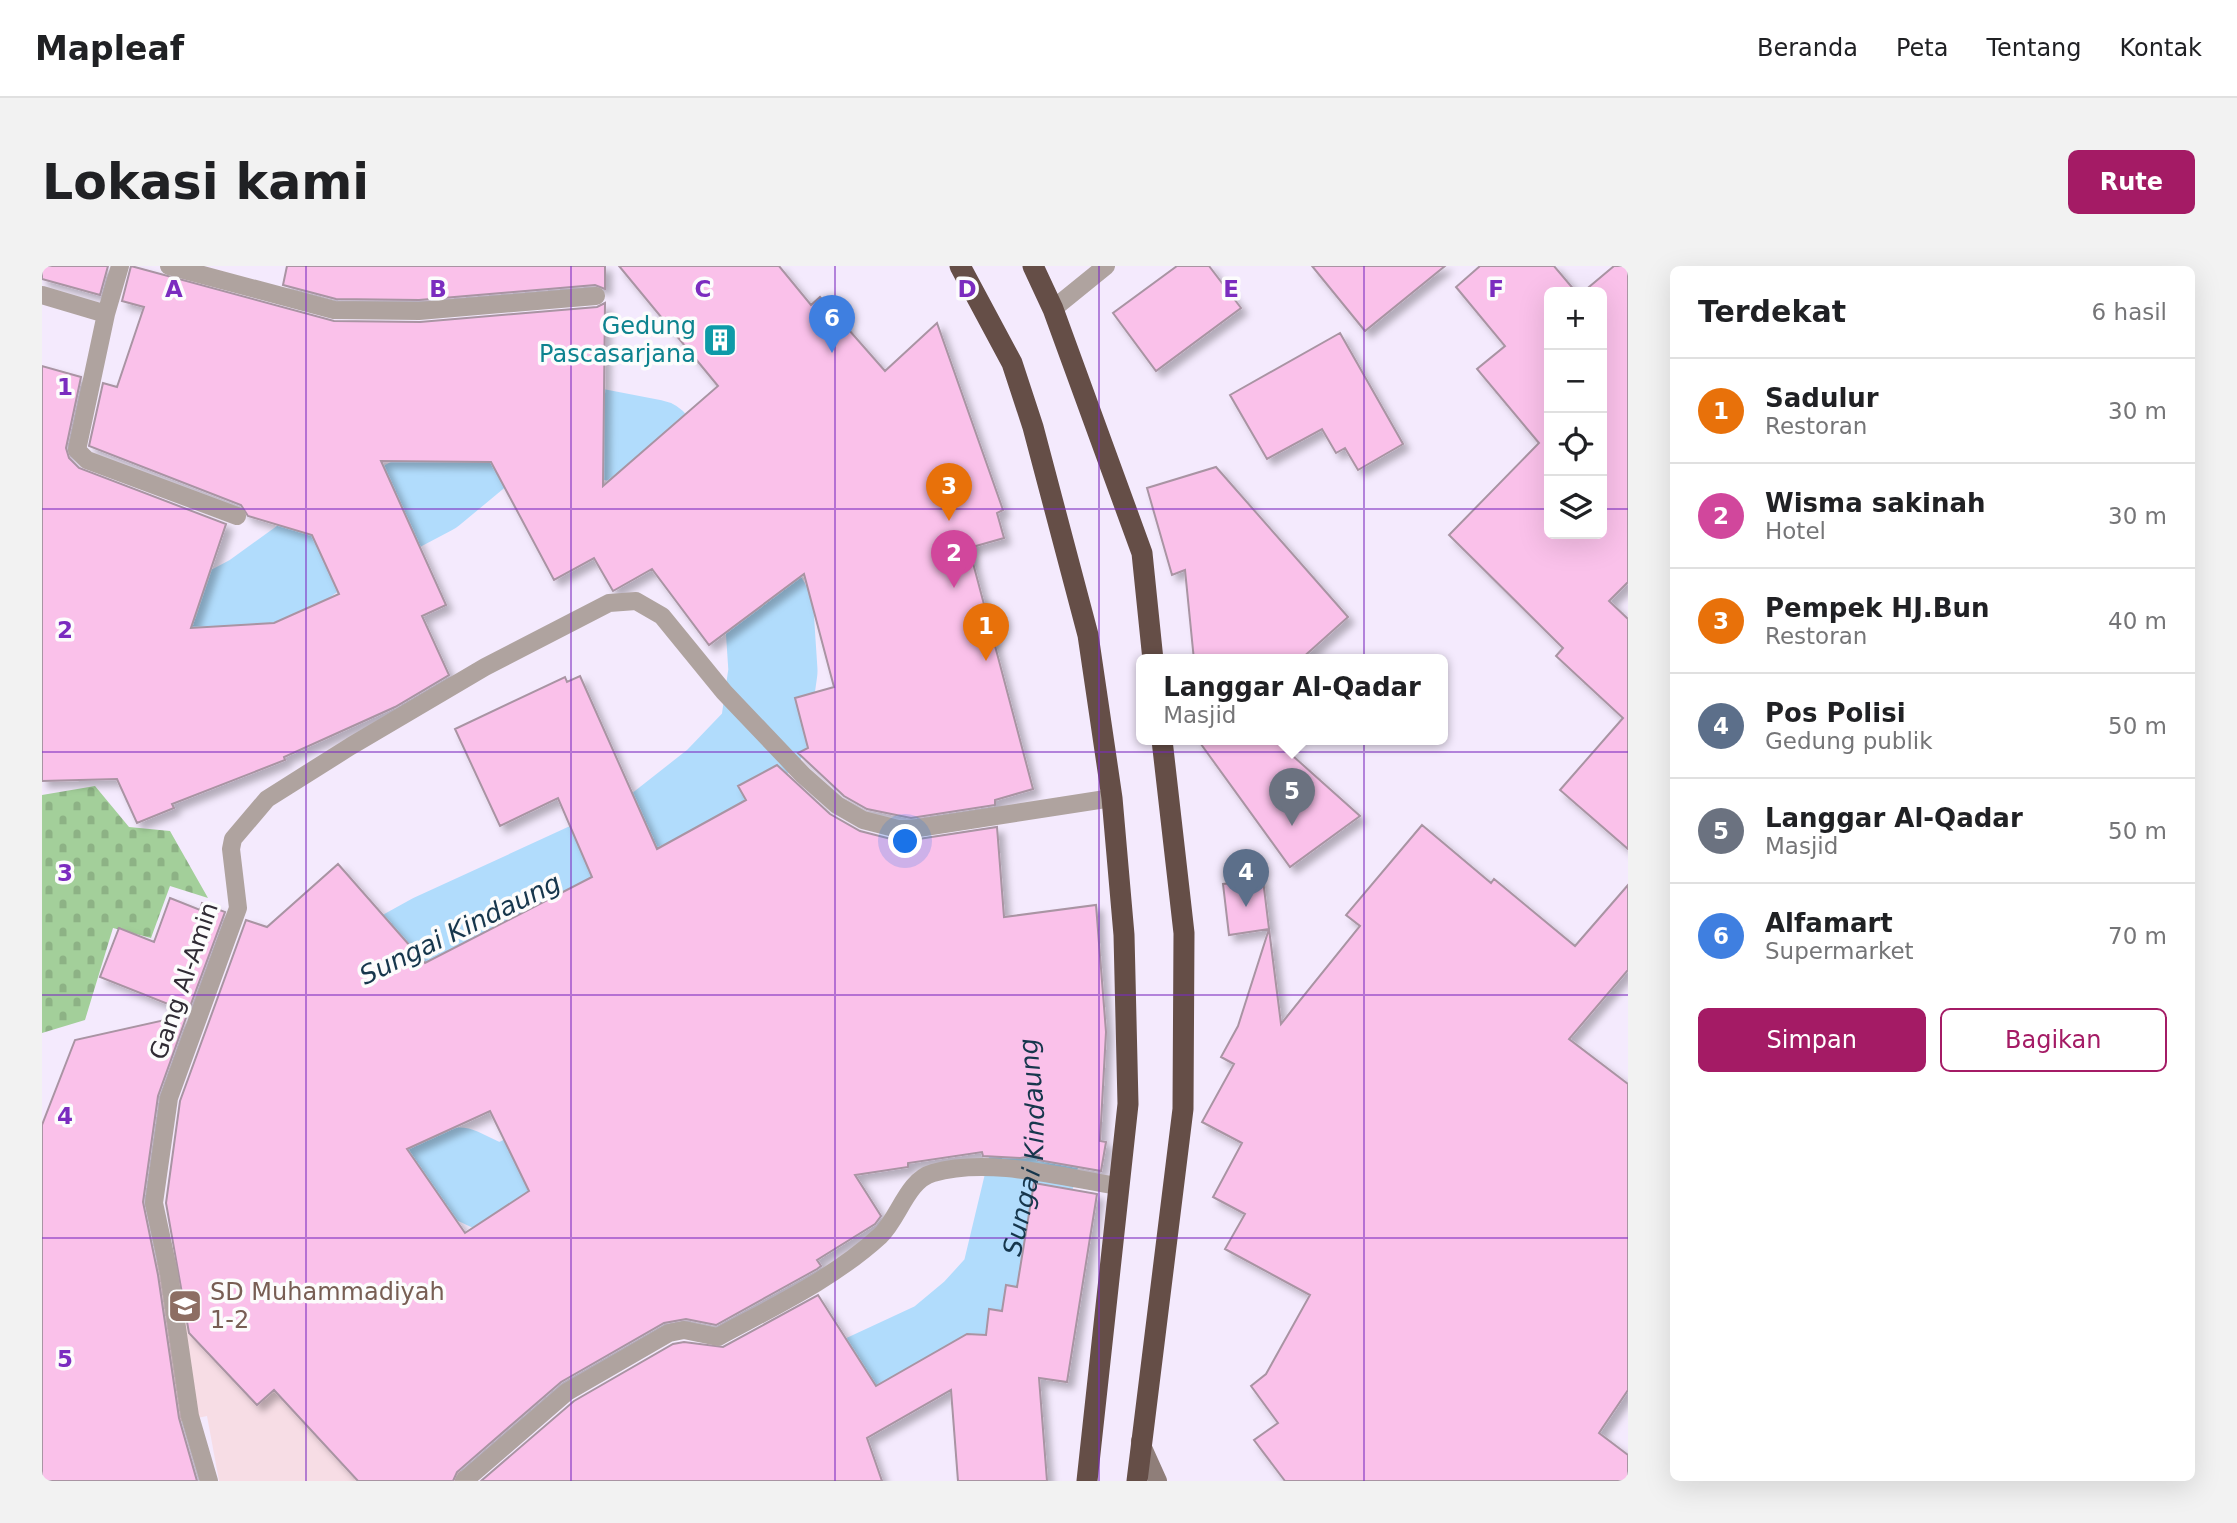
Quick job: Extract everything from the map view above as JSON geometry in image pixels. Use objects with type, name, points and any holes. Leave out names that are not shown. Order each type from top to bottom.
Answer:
[{"type":"highway","points":[[960,266],[1012,363],[1033,427],[1088,635],[1112,798],[1124,935],[1128,1104],[1087,1481]]},
{"type":"highway","points":[[1034,266],[1053,309],[1142,553],[1152,654]]},
{"type":"highway","points":[[1137,1481],[1183,1109],[1184,933],[1163,745]]},
{"type":"street","points":[[120,266],[106,314],[76,443],[77,450],[87,460],[237,516]]},
{"type":"street","points":[[169,266],[334,310],[419,311],[596,296]]},
{"type":"street","points":[[1053,309],[1106,266]]},
{"type":"street","points":[[42,295],[106,314]]},
{"type":"street","name":"Gang Al-Amin","points":[[209,1481],[190,1416],[169,1273],[154,1203],[169,1098],[238,908],[231,849],[233,839],[267,799],[485,667],[608,603],[636,601],[662,616],[724,692],[803,775],[837,805],[863,820],[898,828],[1112,798]]},
{"type":"street","points":[[464,1481],[567,1392],[669,1333],[684,1330],[718,1338],[815,1284],[881,1236],[918,1181],[932,1173],[975,1166],[1118,1186]]},
{"type":"street","points":[[1140,1441],[1158,1481]]},
{"type":"shaded area","name":"SD Muhammadiyah 1-2","points":[[220,1249],[453,1462],[469,1481],[219,1481],[207,1416],[120,1434],[46,1283]]},
{"type":"green space","points":[[95,786],[129,827],[170,831],[208,898],[170,886],[151,938],[113,928],[85,1020],[42,1033],[42,795]]},
{"type":"building","points":[[42,266],[108,266],[100,295],[42,279]]},
{"type":"building","points":[[131,266],[334,321],[420,322],[597,307],[605,303],[603,486],[718,386],[619,266],[779,266],[811,305],[820,297],[885,371],[937,323],[1003,510],[997,513],[1004,538],[969,548],[1033,789],[995,800],[995,805],[911,818],[867,809],[844,796],[798,753],[808,748],[795,698],[834,687],[804,574],[709,645],[652,569],[613,591],[594,558],[554,580],[491,462],[381,461],[446,605],[422,616],[449,675],[395,707],[284,757],[285,760],[172,804],[174,808],[137,823],[117,779],[42,781],[42,366],[81,377],[66,448],[69,458],[79,468],[226,524],[191,628],[274,623],[339,594],[312,535],[248,516],[241,505],[89,446],[103,383],[117,387],[144,307],[122,301]]},
{"type":"building","points":[[287,266],[605,266],[605,289],[595,285],[419,300],[336,299],[283,285]]},
{"type":"building","points":[[1177,266],[1209,266],[1241,308],[1156,371],[1113,313]]},
{"type":"building","points":[[1312,266],[1445,266],[1365,331]]},
{"type":"building","points":[[1480,266],[1554,266],[1572,287],[1544,287],[1544,539],[1607,539],[1607,287],[1589,287],[1614,266],[1628,266],[1628,582],[1609,601],[1628,619],[1628,849],[1560,790],[1623,718],[1556,656],[1563,648],[1449,535],[1539,443],[1477,369],[1505,346],[1456,287]]},
{"type":"building","points":[[1340,333],[1403,444],[1358,470],[1345,448],[1336,453],[1322,429],[1267,459],[1230,395]]},
{"type":"building","points":[[1216,467],[1348,617],[1307,654],[1193,654],[1185,570],[1172,575],[1147,488]]},
{"type":"building","points":[[580,676],[657,849],[746,800],[738,786],[777,765],[830,814],[860,831],[895,840],[912,840],[997,827],[1004,917],[1096,905],[1106,1032],[1100,1141],[1106,1142],[1101,1171],[1038,1160],[1039,1155],[1020,1158],[983,1156],[982,1152],[908,1163],[908,1167],[855,1175],[881,1216],[875,1224],[817,1260],[821,1266],[817,1269],[716,1325],[686,1319],[664,1323],[561,1382],[457,1472],[453,1481],[358,1481],[274,1390],[257,1405],[189,1333],[166,1203],[180,1101],[246,920],[267,927],[338,864],[425,963],[592,877],[558,798],[500,826],[455,729],[565,677],[567,682]],"holes":[[[490,1111],[529,1191],[465,1233],[407,1149]]]},
{"type":"building","points":[[1202,745],[1281,745],[1360,816],[1290,867]]},
{"type":"building","points":[[1422,825],[1491,883],[1494,879],[1575,946],[1628,885],[1628,970],[1569,1039],[1628,1084],[1628,1390],[1599,1433],[1628,1455],[1628,1481],[1285,1481],[1254,1440],[1278,1423],[1251,1386],[1266,1374],[1310,1295],[1225,1249],[1245,1214],[1213,1197],[1242,1143],[1202,1122],[1234,1064],[1221,1057],[1238,1026],[1269,929],[1281,1024],[1360,926],[1346,915]]},
{"type":"building","points":[[1263,880],[1269,929],[1229,935],[1223,884]]},
{"type":"building","points":[[170,898],[200,910],[202,903],[225,912],[188,1012],[100,977],[119,928],[154,942]]},
{"type":"building","points":[[187,1015],[158,1096],[143,1202],[158,1275],[179,1418],[197,1481],[42,1481],[42,1125],[75,1040]]},
{"type":"building","points":[[1034,1183],[1097,1194],[1067,1382],[1039,1378],[1047,1481],[958,1481],[951,1390],[867,1438],[882,1481],[481,1481],[574,1401],[673,1344],[684,1342],[723,1347],[818,1295],[876,1386],[967,1334],[986,1335],[989,1309],[1002,1311],[1006,1285],[1017,1287]]},
{"type":"waterway","name":"Sungai Kindaung","points":[[42,585],[107,613],[160,627],[204,624],[253,598],[321,549],[431,491],[507,428],[596,433],[653,444],[742,565],[769,610],[773,671],[764,734],[717,783],[642,842],[433,938],[348,985],[324,1030],[358,1153],[395,1188],[459,1172],[499,1191],[635,1129]]},
{"type":"waterway","name":"Sungai Kindaung","points":[[581,1481],[668,1442],[728,1442],[939,1344],[975,1314],[1005,1281],[1034,1160],[1035,1109],[1027,1034]]},
{"type":"place","name":"Gedung Pascasarjana","points":[[720,340]]},
{"type":"place","name":"Alfamart","points":[[832,353]]},
{"type":"place","name":"Pempek HJ.Bun","points":[[949,521]]},
{"type":"place","name":"Wisma sakinah","points":[[954,588]]},
{"type":"place","name":"Sadulur","points":[[986,661]]},
{"type":"place","name":"Langgar Al-Qadar","points":[[1292,826]]},
{"type":"place","name":"Pos Polisi","points":[[1246,907]]},
{"type":"place","name":"SD Muhammadiyah 1-2","points":[[185,1306]]}]
